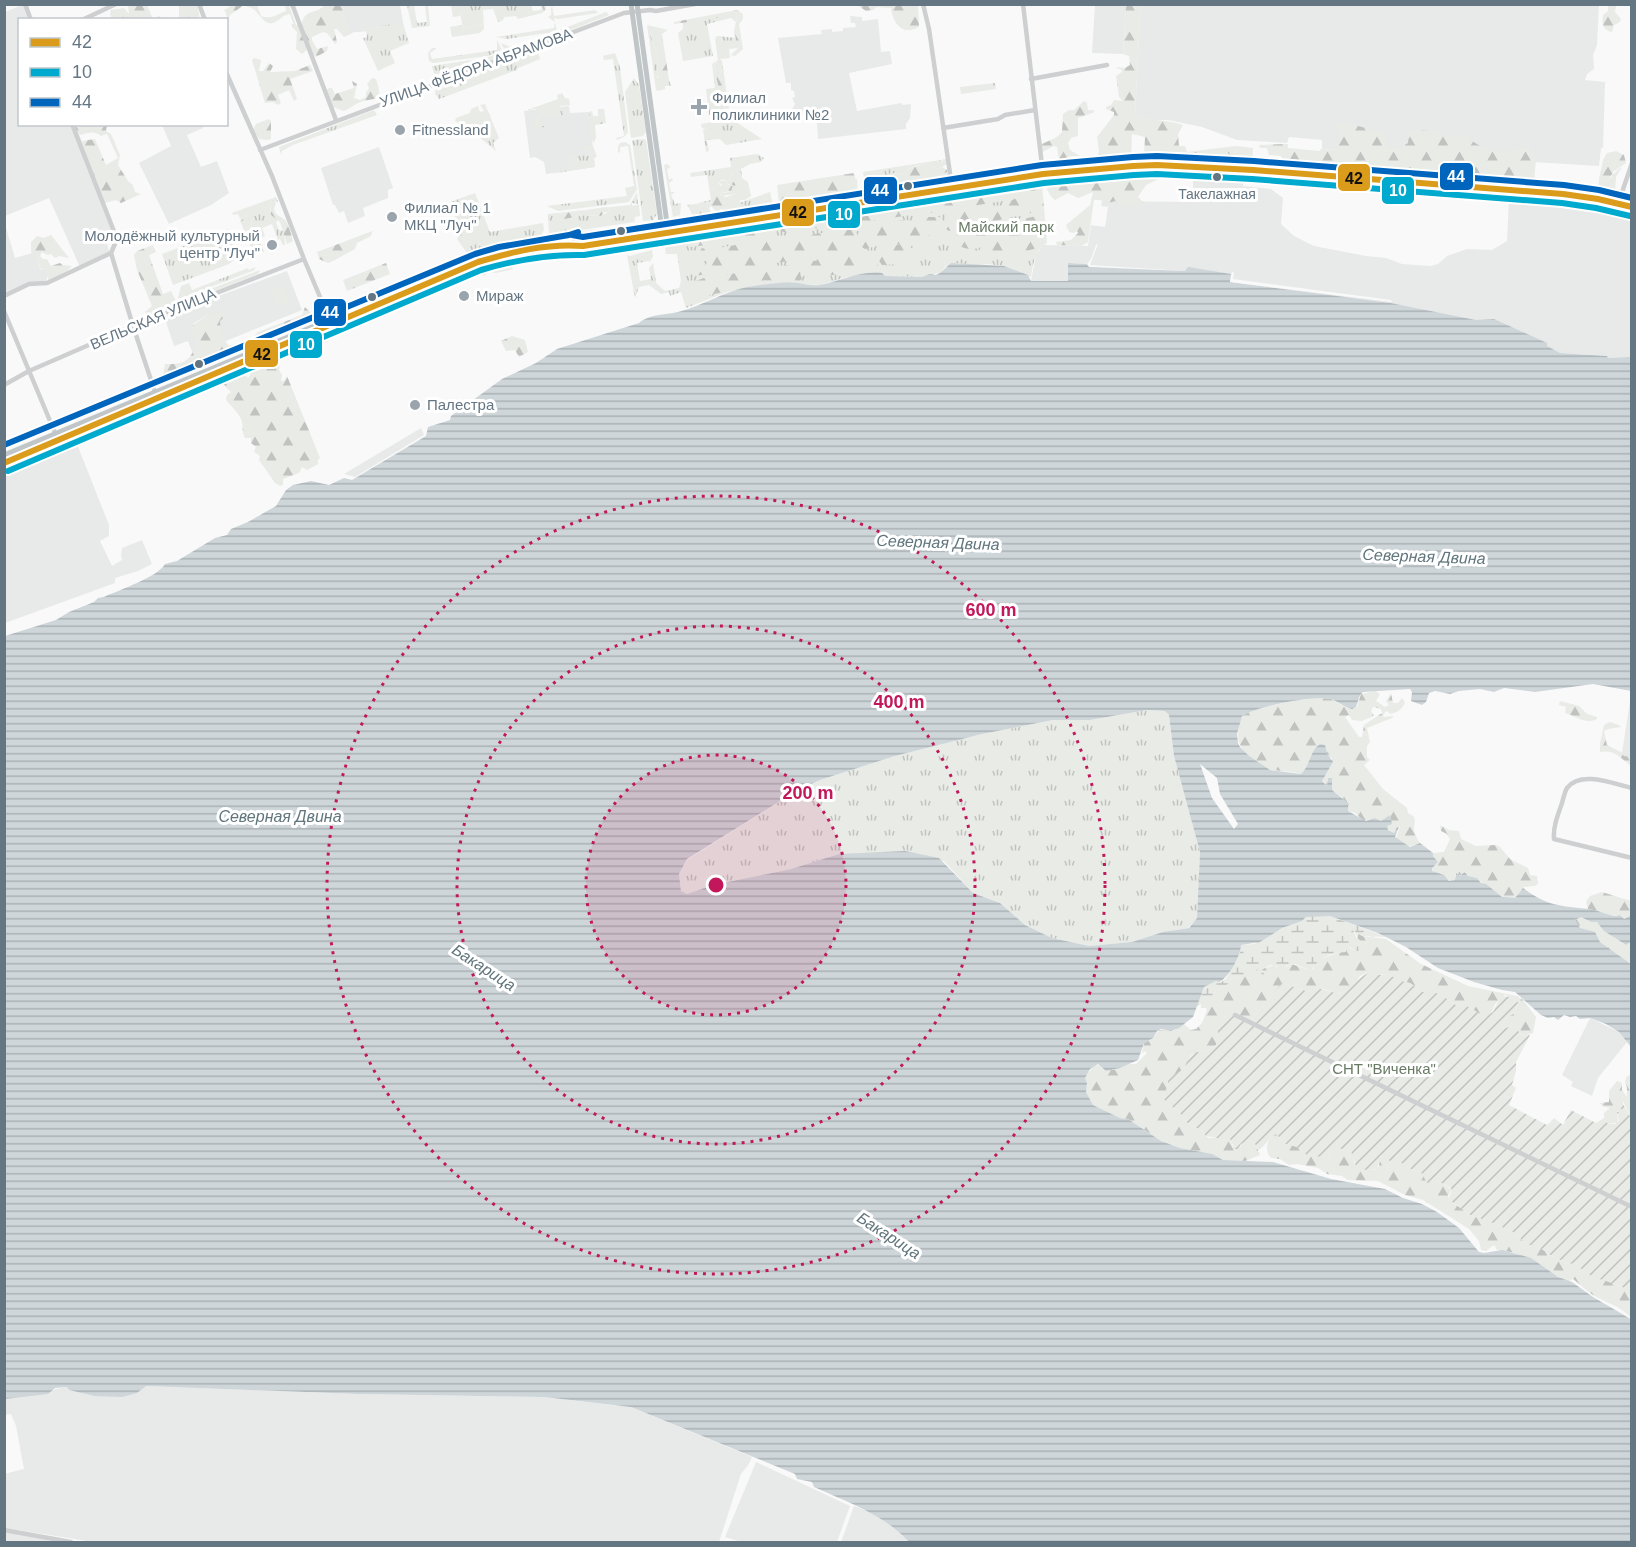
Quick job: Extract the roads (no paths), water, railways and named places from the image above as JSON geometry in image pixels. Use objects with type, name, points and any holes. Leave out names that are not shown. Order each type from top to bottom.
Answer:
[{"type":"main road","points":[[583,246],[594,255],[663,245],[669,240],[665,230],[635,12],[631,4]]},
{"type":"main road","points":[[635,12],[637,4]]},
{"type":"main road","points":[[4,455],[326,327],[331,322],[478,261],[582,240],[740,222],[753,218],[1043,174],[1157,165],[1335,176],[1569,195]]},
{"type":"main road","points":[[1598,199],[1632,207]]},
{"type":"main road","points":[[571,244],[583,246],[665,230]]},
{"type":"main road","points":[[4,463],[156,395]]},
{"type":"street","points":[[86,18],[116,4]]},
{"type":"street","points":[[292,4],[336,120]]},
{"type":"street","name":"УЛИЦА ФЁДОРА АБРАМОВА","points":[[260,150],[624,13],[649,7],[656,11],[695,4]]},
{"type":"street","points":[[923,4],[929,29],[952,187]]},
{"type":"street","points":[[1023,4],[1043,174]]},
{"type":"street","points":[[1031,79],[1107,65]]},
{"type":"street","points":[[228,77],[275,183],[331,322]]},
{"type":"street","points":[[943,128],[1035,110]]},
{"type":"street","points":[[73,126],[117,239],[111,253],[156,395]]},
{"type":"street","points":[[1618,204],[1632,163]]},
{"type":"street","points":[[4,296],[29,284],[47,283],[111,253]]},
{"type":"street","name":"ВЕЛЬСКАЯ УЛИЦА","points":[[4,385],[29,371],[133,326],[304,259]]},
{"type":"street","points":[[4,310],[58,440]]},
{"type":"street","points":[[1632,788],[1588,778],[1578,781],[1567,789],[1554,826],[1554,839],[1632,858]]},
{"type":"street","points":[[1235,1015],[1632,1207]]},
{"type":"street","points":[[4,1530],[71,1542]]},
{"type":"water","points":[[951,263],[1004,266],[1028,275],[1031,281],[1068,281],[1068,263],[1087,264],[1089,267],[1185,271],[1188,267],[1231,274],[1230,282],[1391,303],[1476,320],[1494,319],[1547,343],[1547,346],[1560,353],[1607,356],[1608,358],[1631,357],[1631,691],[1593,684],[1535,692],[1504,688],[1494,692],[1480,689],[1450,694],[1435,691],[1429,693],[1426,702],[1422,705],[1411,701],[1410,689],[1363,692],[1356,707],[1352,709],[1334,700],[1323,698],[1272,705],[1249,712],[1242,716],[1237,734],[1240,747],[1270,770],[1301,774],[1317,747],[1320,744],[1325,745],[1333,762],[1322,781],[1327,786],[1328,778],[1332,778],[1332,790],[1348,803],[1348,811],[1366,821],[1374,818],[1381,821],[1390,815],[1392,824],[1387,826],[1388,830],[1394,833],[1399,827],[1395,837],[1410,847],[1420,843],[1433,853],[1438,862],[1432,871],[1444,875],[1449,881],[1455,880],[1456,873],[1459,876],[1465,872],[1468,876],[1477,878],[1481,883],[1486,884],[1502,897],[1515,898],[1523,888],[1554,904],[1620,915],[1624,919],[1631,915],[1631,942],[1626,945],[1604,931],[1597,922],[1581,917],[1575,920],[1580,928],[1595,932],[1600,942],[1631,964],[1631,1047],[1619,1032],[1606,1024],[1590,1018],[1580,1019],[1576,1016],[1564,1015],[1558,1020],[1554,1017],[1548,1018],[1541,1015],[1515,992],[1474,982],[1438,968],[1406,947],[1378,933],[1330,916],[1306,917],[1260,942],[1241,945],[1230,972],[1223,980],[1204,987],[1193,1017],[1179,1028],[1171,1031],[1161,1029],[1157,1031],[1153,1038],[1144,1043],[1138,1060],[1106,1071],[1098,1064],[1090,1069],[1085,1078],[1086,1092],[1093,1105],[1120,1118],[1128,1119],[1161,1141],[1180,1148],[1212,1154],[1223,1160],[1273,1162],[1331,1179],[1385,1189],[1437,1212],[1459,1228],[1479,1252],[1502,1250],[1531,1258],[1558,1277],[1572,1282],[1632,1320],[1631,1542],[909,1542],[889,1524],[814,1487],[812,1482],[797,1479],[795,1474],[631,1407],[544,1397],[357,1394],[146,1386],[137,1393],[122,1397],[94,1396],[69,1390],[67,1387],[55,1388],[48,1394],[5,1399],[5,636],[56,620],[98,598],[155,574],[165,564],[177,561],[215,538],[227,535],[231,529],[276,506],[286,490],[293,485],[311,481],[329,485],[344,478],[352,480],[426,436],[428,427],[450,420],[451,416],[502,379],[536,363],[557,349],[639,323],[652,316],[678,312],[747,287],[785,282],[820,285],[874,272],[885,276],[922,277],[940,273]],"holes":[[[1147,710],[1165,711],[1169,715],[1174,756],[1200,852],[1197,918],[1189,928],[1163,932],[1132,942],[1089,946],[1052,938],[1025,925],[1000,903],[973,893],[939,858],[905,851],[839,854],[791,869],[713,885],[687,894],[681,891],[679,874],[687,859],[796,791],[820,780],[895,756],[982,734],[1053,720],[1090,720]],[[1200,764],[1217,778],[1220,794],[1238,824],[1234,829],[1212,798]]]},
{"type":"tunnel","points":[[1569,195],[1598,199]]},
{"type":"place","name":"Филиал поликлиники №2","points":[[699,107]]},
{"type":"place","name":"Fitnessland","points":[[400,130]]},
{"type":"place","name":"Такелажная","points":[[1217,177]]},
{"type":"place","name":"Филиал № 1 МКЦ \"Луч\"","points":[[392,217]]},
{"type":"place","name":"Молодёжный культурный центр \"Луч\"","points":[[272,245]]},
{"type":"place","name":"Мираж","points":[[464,296]]},
{"type":"place","name":"Палестра","points":[[415,405]]},
{"type":"park label","name":"Майский парк","points":[[1006,227]]},
{"type":"park label","name":"СНТ \"Виченка\"","points":[[1384,1069]]},
{"type":"water label","name":"Северная Двина","points":[[938,542]]},
{"type":"water label","name":"Северная Двина","points":[[1424,556]]},
{"type":"water label","name":"Северная Двина","points":[[280,816]]},
{"type":"water label","name":"Бакарица","points":[[484,967]]},
{"type":"water label","name":"Бакарица","points":[[889,1235]]}]
